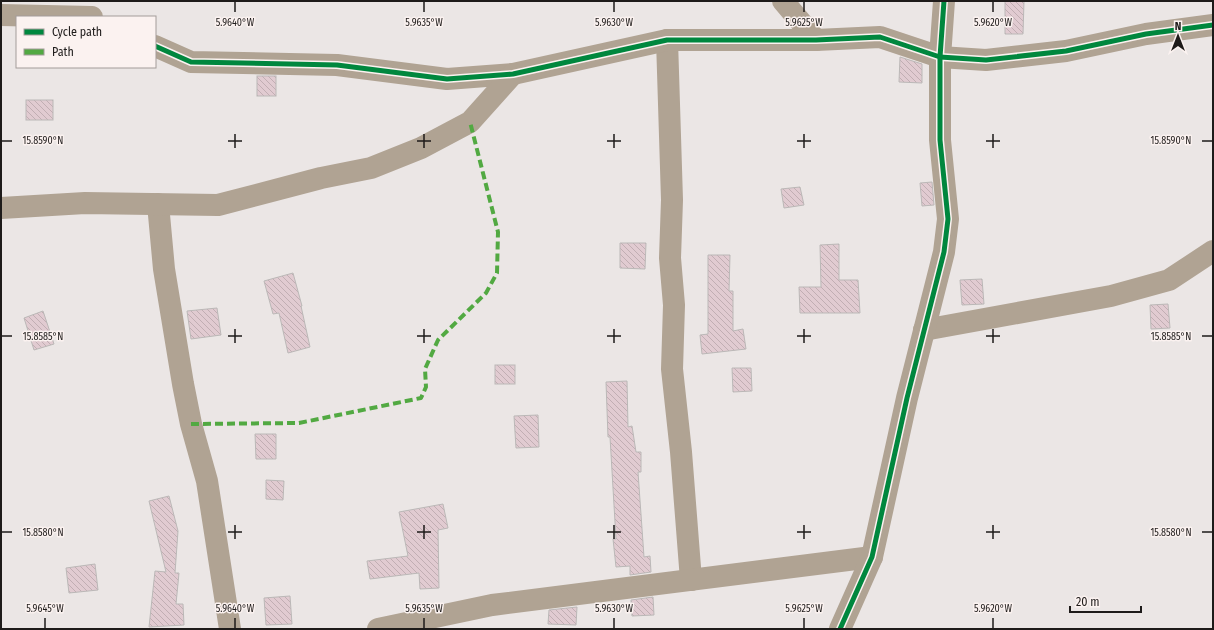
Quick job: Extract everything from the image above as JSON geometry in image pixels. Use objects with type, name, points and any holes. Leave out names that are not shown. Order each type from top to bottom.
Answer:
[{"type":"street","points":[[783,1],[816,40]]},
{"type":"street","points":[[840,629],[872,557],[907,398],[944,252],[948,219],[940,140],[940,57],[944,1]]},
{"type":"street","points":[[1,15],[46,16]]},
{"type":"street","points":[[156,46],[191,62],[337,65],[447,79],[513,74],[667,40],[816,40],[880,37],[940,57],[986,60],[1058,52],[1146,34],[1213,24]]},
{"type":"street","points":[[667,40],[672,200],[670,258],[674,305],[672,369],[682,452],[691,580]]},
{"type":"street","points":[[1,208],[85,203],[218,204],[321,178],[371,168],[422,148],[470,122],[513,74]]},
{"type":"street","points":[[158,204],[164,269],[183,384],[191,424],[207,481],[230,629]]},
{"type":"street","points":[[924,330],[1110,296],[1168,280],[1213,251]]},
{"type":"street","points":[[378,629],[492,605],[872,557]]},
{"type":"building","points":[[1005,1],[1024,1],[1023,34],[1005,34]]},
{"type":"building","points":[[900,57],[922,64],[922,83],[899,82]]},
{"type":"building","points":[[257,76],[276,76],[276,96],[257,96]]},
{"type":"building","points":[[26,100],[53,100],[53,120],[26,120]]},
{"type":"building","points":[[932,182],[934,205],[922,206],[920,183]]},
{"type":"building","points":[[800,187],[804,205],[784,208],[781,189]]},
{"type":"building","points":[[620,243],[646,243],[645,269],[620,268]]},
{"type":"building","points":[[839,244],[839,280],[858,280],[860,313],[800,313],[799,287],[821,287],[820,245]]},
{"type":"building","points":[[708,255],[730,255],[729,291],[733,291],[733,331],[743,329],[746,349],[702,354],[700,335],[708,334]]},
{"type":"building","points":[[293,273],[302,306],[310,347],[288,353],[279,313],[273,314],[264,281]]},
{"type":"building","points":[[982,279],[984,304],[962,305],[960,280]]},
{"type":"building","points":[[1168,304],[1170,328],[1151,329],[1150,305]]},
{"type":"building","points":[[217,308],[221,335],[191,339],[187,311]]},
{"type":"building","points":[[43,311],[54,344],[34,350],[24,318]]},
{"type":"building","points":[[495,365],[515,365],[515,384],[495,384]]},
{"type":"building","points":[[732,368],[751,368],[752,391],[733,392]]},
{"type":"building","points":[[627,381],[628,427],[632,426],[636,452],[641,452],[641,472],[638,472],[644,557],[650,556],[651,572],[630,575],[630,566],[616,567],[613,539],[616,539],[610,437],[608,437],[606,382]]},
{"type":"building","points":[[538,415],[539,447],[516,448],[514,416]]},
{"type":"building","points":[[255,434],[276,434],[276,459],[256,459]]},
{"type":"building","points":[[266,480],[284,481],[283,500],[266,499]]},
{"type":"building","points":[[169,496],[178,531],[175,573],[179,573],[176,604],[183,604],[184,625],[149,627],[155,571],[166,572],[149,501]]},
{"type":"building","points":[[443,504],[448,528],[438,530],[439,588],[420,589],[419,573],[370,579],[367,561],[408,556],[399,512]]},
{"type":"building","points":[[95,564],[98,590],[69,593],[66,568]]},
{"type":"building","points":[[290,596],[292,624],[266,625],[264,598]]},
{"type":"building","points":[[653,597],[654,615],[632,616],[631,600]]},
{"type":"building","points":[[577,607],[576,625],[548,624],[549,610]]},
{"type":"marked path","points":[[191,424],[299,423],[421,398],[426,387],[425,369],[438,340],[486,293],[497,273],[498,232],[470,122]]},
{"type":"cycle path","points":[[840,629],[872,557],[907,398],[944,252],[948,219],[940,140],[940,57],[944,1]]},
{"type":"cycle path","points":[[156,46],[191,62],[337,65],[447,79],[513,74],[667,40],[816,40],[880,37],[940,57],[986,60],[1066,51],[1146,34],[1213,25]]}]
